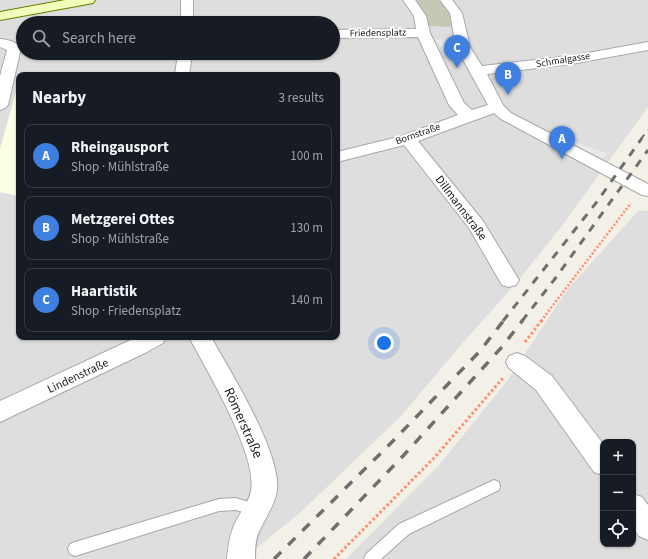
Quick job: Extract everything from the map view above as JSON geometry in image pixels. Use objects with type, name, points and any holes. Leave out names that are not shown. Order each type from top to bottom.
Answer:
[{"type":"main road","points":[[0,16],[88,0]]},
{"type":"street","points":[[186,0],[187,16]]},
{"type":"street","name":"Friedensplatz","points":[[409,0],[420,16],[423,33],[458,105],[469,116]]},
{"type":"street","points":[[446,0],[456,13],[463,47],[478,71],[497,107],[506,116],[522,126],[648,191]]},
{"type":"street","name":"Friedensplatz","points":[[340,34],[423,33]]},
{"type":"street","points":[[0,105],[14,48],[2,43]]},
{"type":"street","name":"Schmalgasse","points":[[478,71],[564,61],[648,46]]},
{"type":"street","points":[[182,72],[184,60]]},
{"type":"street","name":"Bornstraße","points":[[340,156],[408,139],[497,107]]},
{"type":"street","name":"Dillmannstraße","points":[[408,139],[476,225],[509,280]]},
{"type":"street","name":"Lindenstraße","points":[[0,412],[137,348],[149,340]]},
{"type":"street","name":"Römerstraße","points":[[202,340],[233,397],[256,447],[265,478],[264,492],[257,510],[246,529],[242,545],[241,559]]},
{"type":"street","points":[[516,359],[544,383],[600,460]]},
{"type":"street","points":[[636,510],[648,527]]},
{"type":"lane","points":[[371,559],[404,529],[494,486]]},
{"type":"lane","points":[[75,549],[218,505],[236,504],[257,510]]},
{"type":"path","points":[[334,559],[434,458],[516,359],[631,203]]},
{"type":"shaded area","points":[[0,0],[648,0],[648,107],[561,227],[518,281],[460,346],[402,415],[301,512],[243,559],[0,559]]},
{"type":"shaded area","points":[[415,0],[440,0],[446,6],[454,27],[428,26],[423,10]]},
{"type":"shaded area","points":[[454,39],[460,54],[447,55],[436,40]]},
{"type":"shaded area","points":[[16,92],[16,195],[0,192],[0,149]]},
{"type":"shaded area","points":[[559,137],[607,153],[602,160],[556,139]]},
{"type":"shaded area","points":[[639,210],[648,211],[648,559],[346,559],[439,465],[507,381],[567,290]]},
{"type":"railway","points":[[641,139],[648,130]]},
{"type":"railway","points":[[503,321],[596,203],[642,138]]},
{"type":"railway","points":[[522,321],[554,280],[648,150]]},
{"type":"railway","points":[[274,559],[390,444],[480,351],[504,320]]},
{"type":"railway","points":[[304,559],[403,456],[501,348],[523,320]]},
{"type":"place","name":"Haartistik","points":[[457,68]]},
{"type":"place","name":"Metzgerei Ottes","points":[[508,95]]},
{"type":"place","name":"Rheingausport","points":[[562,159]]}]
